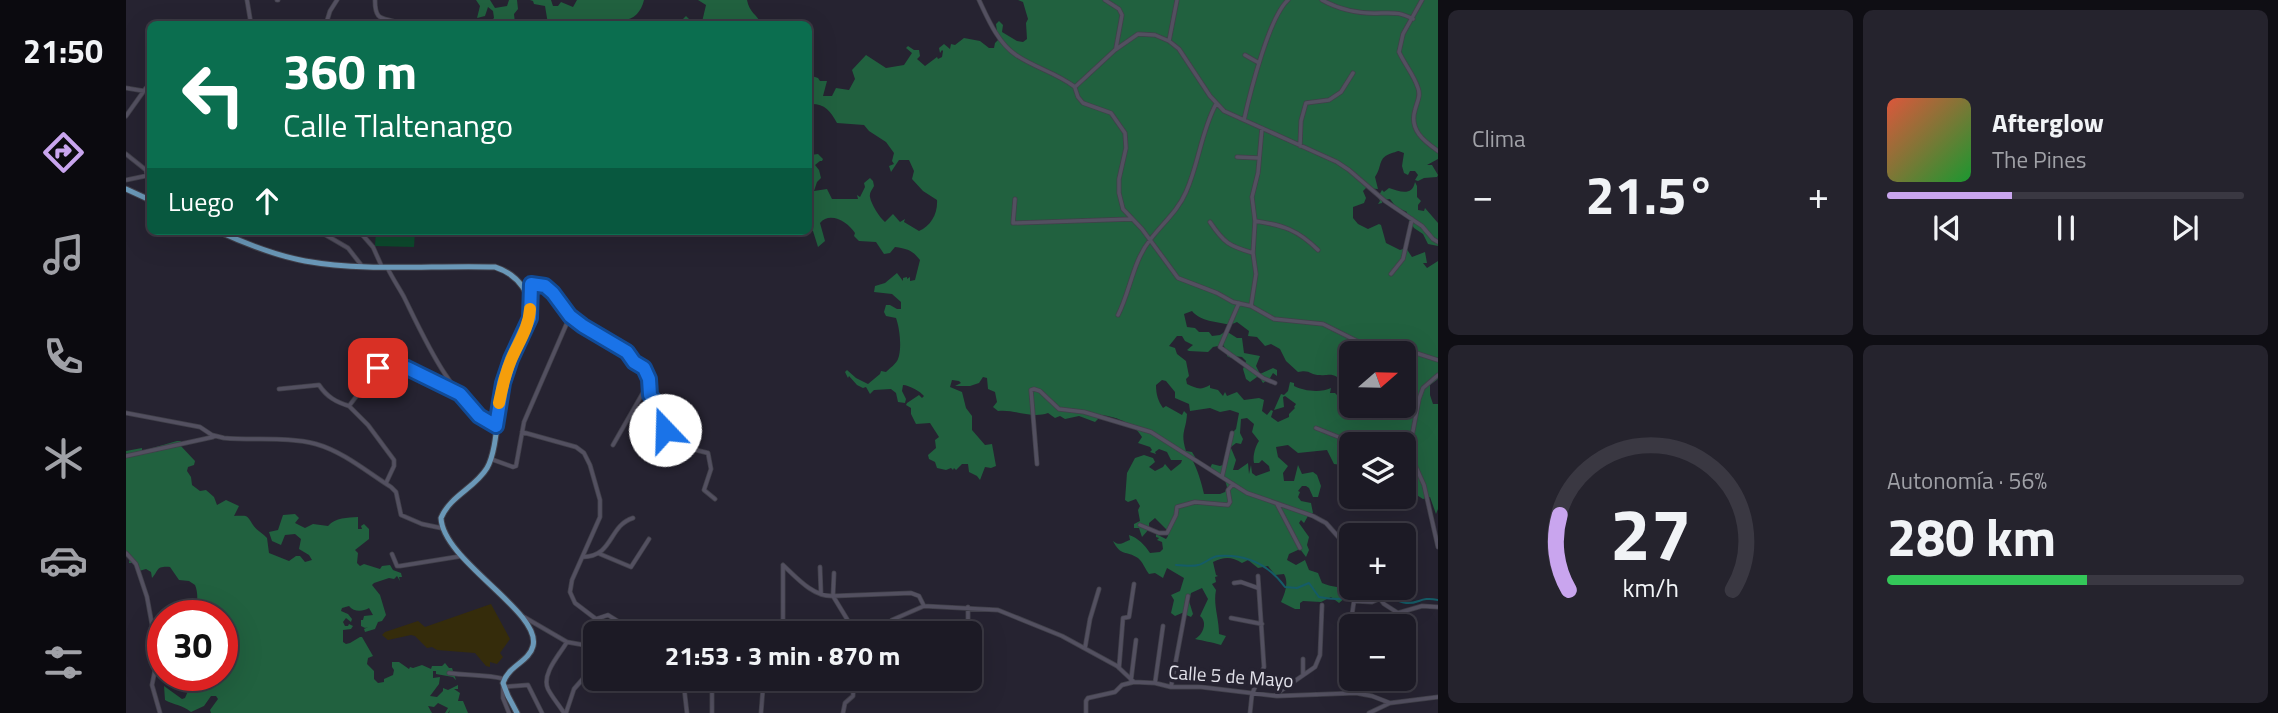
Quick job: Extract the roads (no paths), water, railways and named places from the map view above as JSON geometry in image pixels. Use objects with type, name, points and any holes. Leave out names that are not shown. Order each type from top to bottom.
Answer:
[{"type":"main road","points":[[126,189],[147,199]]},
{"type":"main road","points":[[228,235],[280,255],[324,263],[384,267],[495,267],[506,271],[524,287],[528,296],[530,318],[503,383],[491,459],[479,478],[451,502],[440,518],[444,535],[532,631],[534,644],[528,656],[510,669],[504,678],[503,687],[517,713]]},
{"type":"street","points":[[247,0],[250,21]]},
{"type":"street","points":[[327,21],[337,0]]},
{"type":"street","points":[[375,0],[377,16],[392,21]]},
{"type":"street","points":[[979,0],[998,37],[1014,54],[1059,75],[1075,88],[1083,103],[1111,113],[1125,133],[1126,148],[1119,179],[1123,209],[1178,278],[1251,306],[1274,319],[1323,324],[1379,352],[1413,352],[1438,360]]},
{"type":"street","points":[[1105,0],[1119,9],[1122,15],[1115,50]]},
{"type":"street","points":[[1169,41],[1177,0]]},
{"type":"street","points":[[1244,120],[1259,64],[1282,6],[1288,0]]},
{"type":"street","points":[[1322,0],[1347,10],[1382,13],[1394,11],[1413,19]]},
{"type":"street","points":[[1422,0],[1404,34],[1399,52],[1419,89],[1413,114],[1414,127],[1422,139],[1438,151]]},
{"type":"street","points":[[1075,88],[1115,50],[1138,34],[1155,35],[1179,49],[1216,104],[1224,111],[1337,162],[1384,201],[1422,226],[1438,242]]},
{"type":"street","points":[[1245,55],[1259,64]]},
{"type":"street","points":[[1300,146],[1301,121],[1306,103],[1329,100],[1341,92],[1353,73]]},
{"type":"street","points":[[126,88],[147,89]]},
{"type":"street","points":[[126,116],[147,89]]},
{"type":"street","points":[[1118,315],[1149,240],[1160,230],[1184,197],[1207,121],[1216,104]]},
{"type":"street","points":[[1251,306],[1256,274],[1252,197],[1262,128]]},
{"type":"street","points":[[126,154],[147,172]]},
{"type":"street","points":[[1237,157],[1259,158]]},
{"type":"street","points":[[126,180],[147,176]]},
{"type":"street","points":[[1015,199],[1013,223],[1132,219]]},
{"type":"street","points":[[1391,274],[1403,259],[1412,219]]},
{"type":"street","points":[[1255,221],[1291,229],[1308,239],[1318,250]]},
{"type":"street","points":[[1210,222],[1223,241],[1253,253]]},
{"type":"street","points":[[326,235],[348,248],[362,266]]},
{"type":"street","points":[[363,235],[403,294],[421,335],[460,394],[479,416],[496,426]]},
{"type":"street","points":[[530,318],[530,288],[531,284],[538,284],[553,293],[570,316],[627,352],[634,362],[644,368],[650,395],[665,416],[665,430],[671,441],[708,453],[711,469],[704,490],[715,499]]},
{"type":"street","points":[[1239,303],[1220,347],[1263,378],[1275,383]]},
{"type":"street","points":[[491,459],[516,466],[522,432],[537,389],[570,316]]},
{"type":"street","points":[[349,406],[378,368],[393,364],[460,394]]},
{"type":"street","points":[[1413,432],[1423,388],[1438,375]]},
{"type":"street","points":[[613,445],[649,383]]},
{"type":"street","points":[[279,389],[319,385],[337,402],[349,406],[368,425],[394,460],[386,484]]},
{"type":"street","points":[[1037,464],[1031,390],[1034,389],[1040,391],[1059,409],[1084,412],[1150,432],[1247,493],[1326,523],[1339,538]]},
{"type":"street","points":[[126,413],[200,427],[215,436]]},
{"type":"street","points":[[1316,428],[1339,437]]},
{"type":"street","points":[[522,432],[576,447],[584,453],[599,495],[600,511],[598,523],[570,585],[570,592],[575,603],[596,619],[608,615],[618,621]]},
{"type":"street","points":[[1222,477],[1233,433]]},
{"type":"street","points":[[126,456],[215,436],[318,444],[351,460],[396,492],[401,515],[422,524],[441,527]]},
{"type":"street","points":[[1416,467],[1424,485],[1438,547]]},
{"type":"street","points":[[1140,525],[1159,533],[1167,533],[1176,515],[1177,506],[1195,502],[1228,505],[1228,490],[1233,484]]},
{"type":"street","points":[[1276,502],[1300,548]]},
{"type":"street","points":[[583,557],[593,557],[604,551],[622,523],[633,518]]},
{"type":"street","points":[[600,554],[631,567],[649,539]]},
{"type":"street","points":[[126,553],[136,564],[147,597],[153,630],[160,645],[152,685],[160,713]]},
{"type":"street","points":[[392,554],[397,566],[462,556]]},
{"type":"street","points":[[783,621],[783,565],[795,577],[821,594],[833,596],[911,593],[919,596],[924,606]]},
{"type":"street","points":[[820,567],[821,594]]},
{"type":"street","points":[[834,573],[833,596],[848,621]]},
{"type":"street","points":[[1250,713],[1252,694],[1264,667],[1258,576]]},
{"type":"street","points":[[1234,583],[1241,582],[1259,589]]},
{"type":"street","points":[[1119,668],[1123,618],[1129,617],[1134,584]]},
{"type":"street","points":[[1085,649],[1099,589]]},
{"type":"street","points":[[1171,687],[1188,596]]},
{"type":"street","points":[[1352,614],[1354,601],[1376,600]]},
{"type":"street","points":[[1382,600],[1398,613],[1422,606],[1438,607]]},
{"type":"street","points":[[1275,695],[1315,667],[1320,655],[1322,605]]},
{"type":"street","points":[[891,621],[924,606],[1002,611],[1062,636],[1119,668],[1133,681]]},
{"type":"street","points":[[967,621],[968,607]]},
{"type":"street","points":[[520,615],[567,642],[583,645]]},
{"type":"street","points":[[1231,618],[1262,624]]},
{"type":"street","points":[[1155,683],[1163,626]]},
{"type":"street","points":[[1133,681],[1136,640]]},
{"type":"street","points":[[565,713],[546,681],[567,642]]},
{"type":"street","points":[[1303,659],[1303,675]]},
{"type":"street","points":[[450,673],[504,678]]},
{"type":"street","points":[[565,713],[573,689],[583,678]]},
{"type":"street","name":"Calle 5 de Mayo","points":[[1086,713],[1088,698],[1115,692],[1122,685],[1133,681],[1252,694],[1356,693],[1390,703]]},
{"type":"street","points":[[509,713],[503,698],[503,687],[528,685],[542,713]]},
{"type":"street","points":[[684,691],[687,713]]},
{"type":"street","points":[[712,691],[712,713]]},
{"type":"street","points":[[761,713],[764,691]]},
{"type":"street","points":[[843,713],[845,703],[855,691]]},
{"type":"street","points":[[1369,713],[1390,703],[1438,697]]},
{"type":"waterway","points":[[1176,565],[1196,566],[1218,556],[1238,557],[1264,567],[1285,587],[1297,588],[1309,583],[1319,597],[1348,598],[1372,589],[1406,603],[1438,600]]}]
